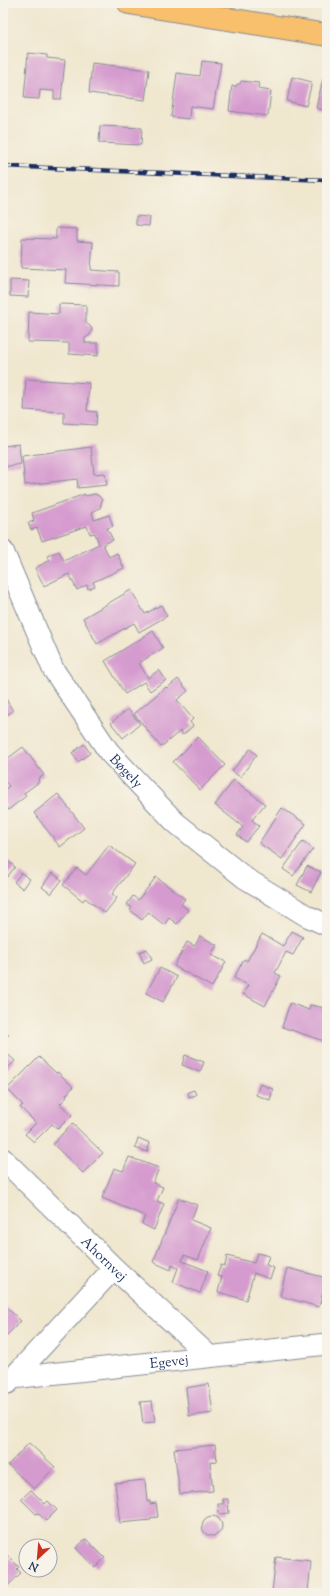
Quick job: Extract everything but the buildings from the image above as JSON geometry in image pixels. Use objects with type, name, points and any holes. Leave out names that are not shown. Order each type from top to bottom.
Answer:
[{"type":"main road","points":[[129,3],[327,35]]},
{"type":"street","name":"Bøgely","points":[[3,551],[53,669],[109,752],[175,822],[245,878],[307,916],[327,925]]},
{"type":"street","name":"Ahornvej","points":[[3,1159],[114,1268],[209,1356]]},
{"type":"street","name":"Egevej","points":[[7,1383],[114,1268]]},
{"type":"street","name":"Egevej","points":[[7,1383],[209,1356],[327,1344]]},
{"type":"railway","points":[[3,166],[327,180]]}]
